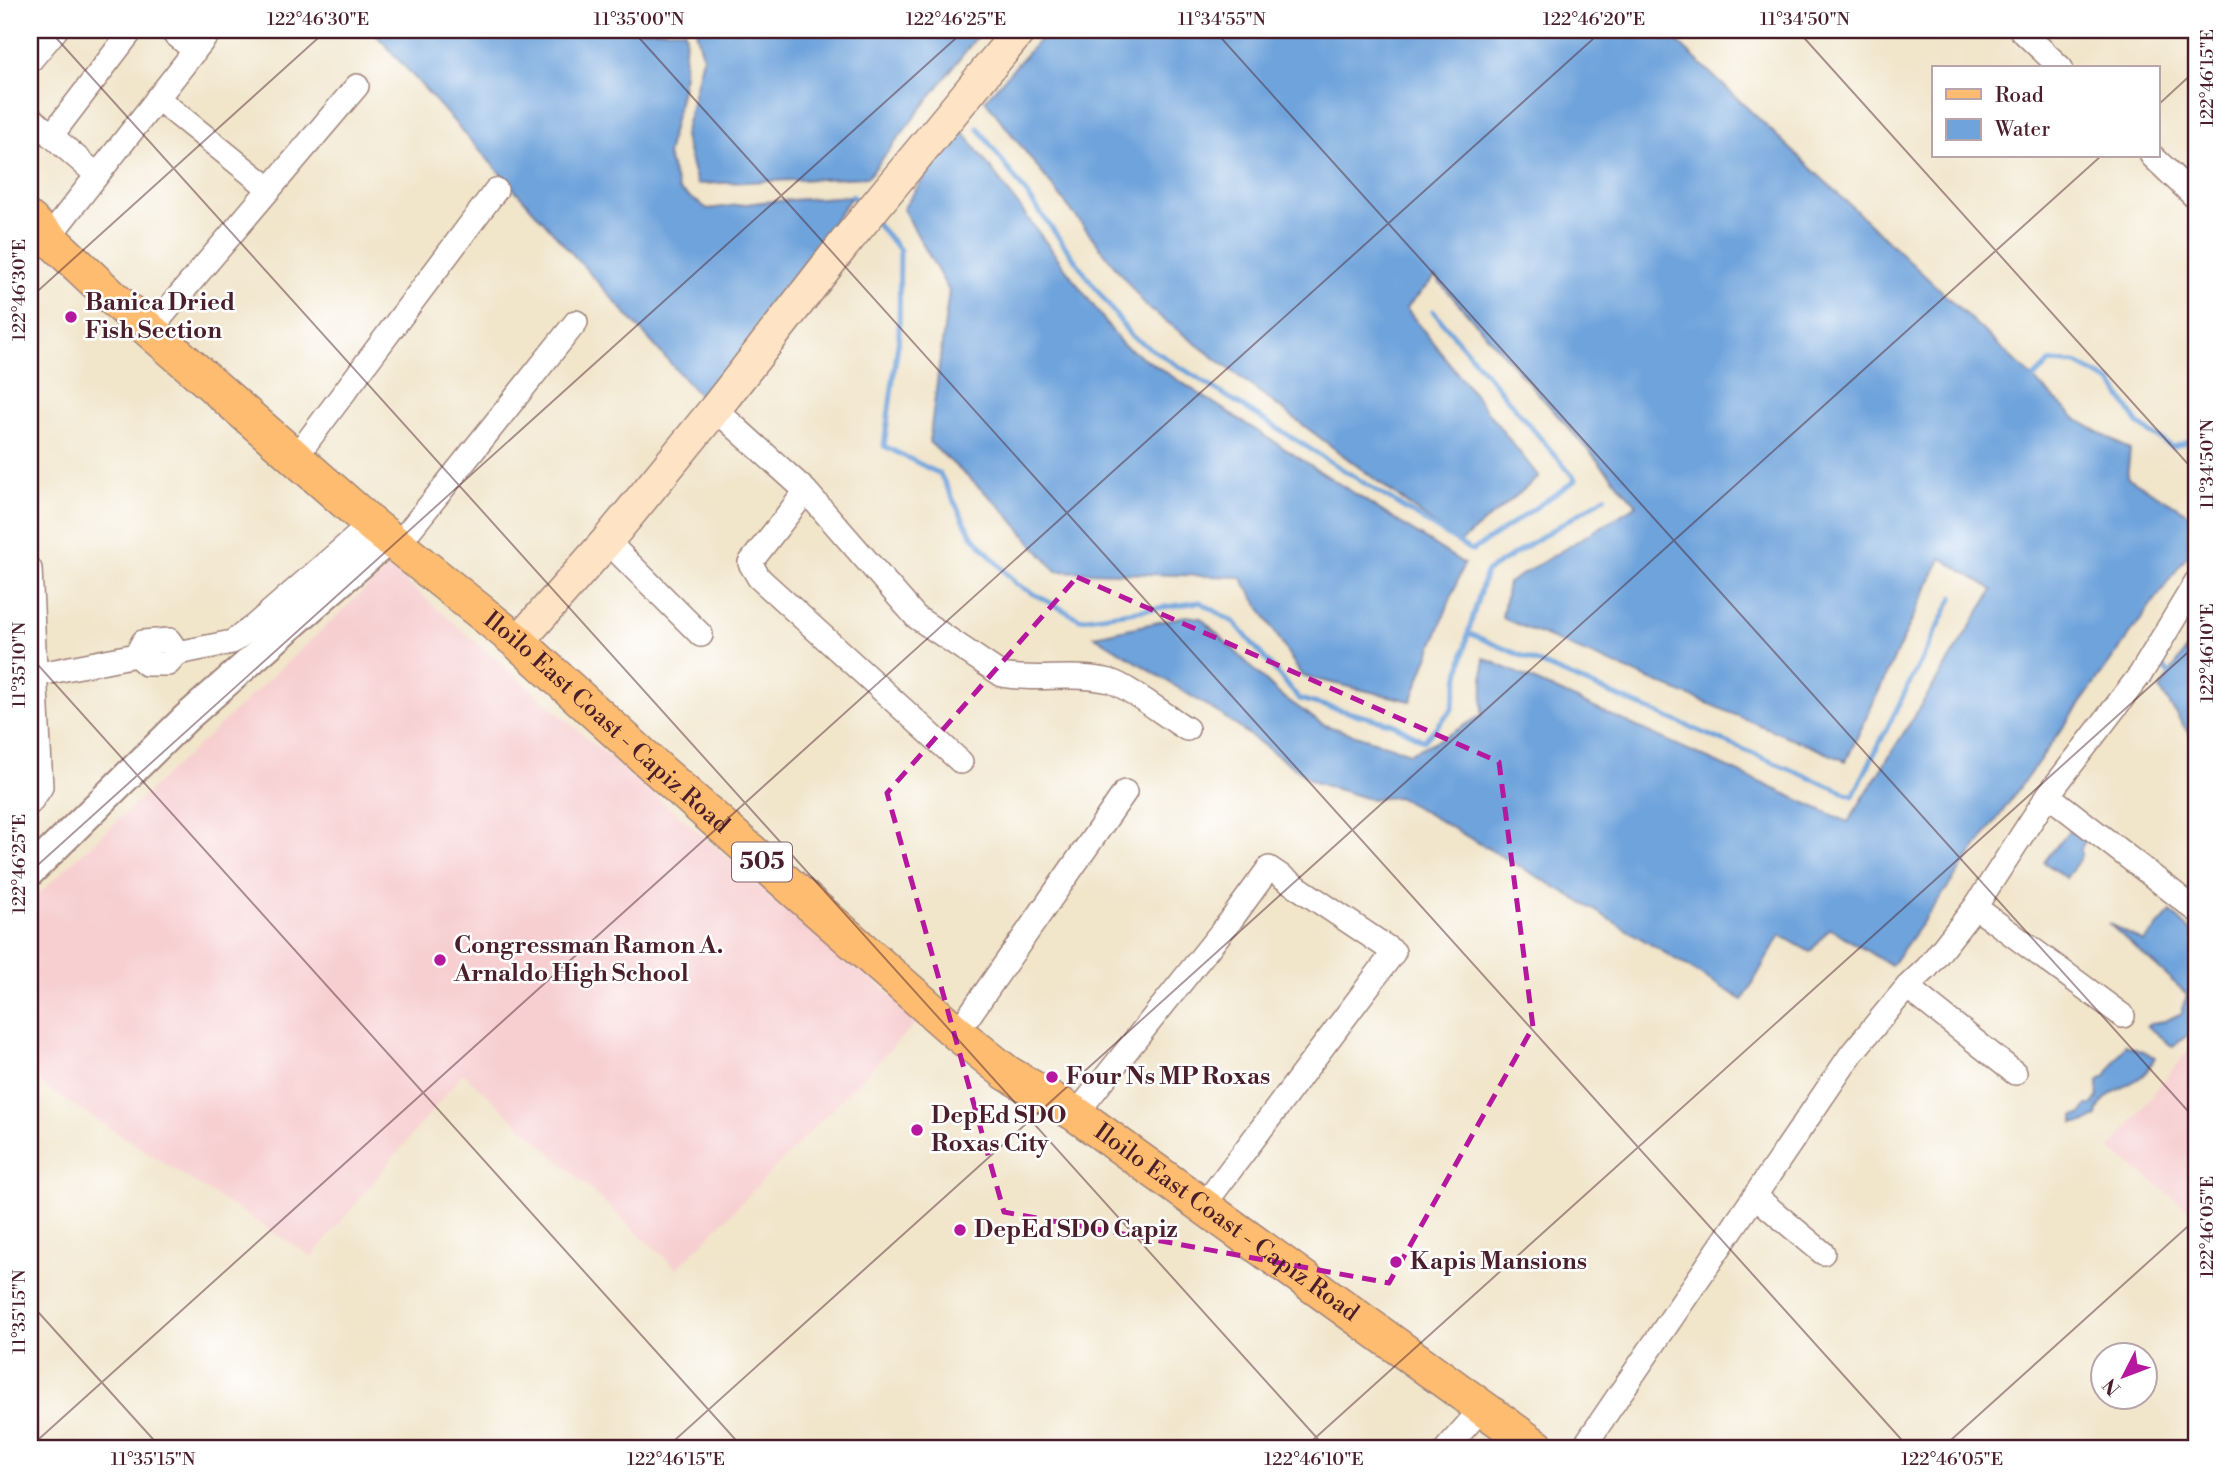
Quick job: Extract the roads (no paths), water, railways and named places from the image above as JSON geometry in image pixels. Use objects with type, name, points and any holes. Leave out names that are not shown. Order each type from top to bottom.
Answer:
[{"type":"main road","points":[[518,642],[607,541],[844,244],[1020,30]]},
{"type":"main road","name":"Iloilo East Coast - Capiz Road","points":[[39,229],[295,458],[386,536],[518,642],[957,1033],[1007,1073],[1076,1114],[1204,1205],[1538,1448]]},
{"type":"street","points":[[30,61],[56,30]]},
{"type":"street","points":[[51,136],[132,30]]},
{"type":"street","points":[[170,30],[195,51]]},
{"type":"street","points":[[39,229],[97,175],[211,30]]},
{"type":"street","points":[[2021,30],[2059,66]]},
{"type":"street","points":[[150,330],[357,86]]},
{"type":"street","points":[[157,98],[270,189]]},
{"type":"street","points":[[30,117],[97,175]]},
{"type":"street","points":[[2154,158],[2196,198]]},
{"type":"street","points":[[295,458],[496,190]]},
{"type":"street","points":[[30,872],[186,718],[386,536],[576,322]]},
{"type":"street","points":[[715,409],[806,491],[916,617],[1002,675],[1085,677],[1112,681],[1187,729]]},
{"type":"street","points":[[806,491],[750,563],[759,578],[961,762]]},
{"type":"street","points":[[33,676],[136,655],[143,642],[169,640],[178,653],[232,642],[386,536]]},
{"type":"street","points":[[607,541],[701,635]]},
{"type":"street","points":[[1583,1448],[1852,1053],[1907,987],[1927,968],[1975,907],[2048,794],[2140,675],[2196,582]]},
{"type":"street","points":[[30,583],[41,787],[32,797]]},
{"type":"street","points":[[957,1033],[1125,792]]},
{"type":"street","points":[[2048,794],[2196,909]]},
{"type":"street","points":[[1076,1114],[1231,920],[1269,868],[1394,952],[1204,1205]]},
{"type":"street","points":[[1975,907],[2123,1016]]},
{"type":"street","points":[[1907,987],[2015,1073]]},
{"type":"street","points":[[1756,1197],[1823,1253]]},
{"type":"street","points":[[1447,1448],[1483,1407]]},
{"type":"water","points":[[372,30],[684,30],[683,84],[667,155],[679,190],[708,209],[762,202],[852,196],[705,402]]},
{"type":"water","points":[[696,30],[982,30],[868,177],[697,184],[684,136],[703,57]]},
{"type":"water","points":[[1048,30],[1665,30],[2076,419],[2130,450],[2127,477],[2196,518],[2196,543],[1891,966],[1830,928],[1810,952],[1780,935],[1743,1000],[1566,893],[1398,797],[1369,799],[1314,782],[1223,716],[1095,636],[1186,616],[1201,618],[1278,693],[1322,724],[1410,753],[1443,738],[1482,715],[1484,658],[1848,822],[1993,590],[1941,558],[1846,761],[1502,618],[1508,583],[1637,505],[1435,277],[1406,308],[1539,477],[1459,543],[1146,306],[985,100]]},
{"type":"water","points":[[959,126],[1122,344],[1464,564],[1411,701],[1302,676],[1241,577],[1056,571],[1001,507],[929,442],[949,291],[903,209]]},
{"type":"water","points":[[2186,650],[2196,664],[2196,745],[2160,689]]},
{"type":"water","points":[[2074,824],[2089,834],[2081,848],[2081,857],[2066,878],[2044,862]]},
{"type":"water","points":[[2171,912],[2196,936],[2196,1028],[2173,1047],[2147,1026],[2182,1013],[2187,994],[2108,923],[2144,942]]},
{"type":"water","points":[[2125,1045],[2155,1057],[2148,1070],[2108,1096],[2099,1108],[2097,1116],[2084,1123],[2074,1123],[2074,1116],[2081,1115],[2087,1105],[2093,1105],[2098,1097],[2098,1081],[2106,1076]]},
{"type":"waterway","points":[[978,128],[1131,336],[1472,551],[1576,480],[1433,311]]},
{"type":"waterway","points":[[852,196],[861,207]]},
{"type":"waterway","points":[[875,222],[900,250],[899,336],[884,446],[940,474],[971,534],[1016,584],[1080,619],[1200,602],[1235,623],[1299,699],[1393,724],[1424,741],[1452,709],[1468,633],[1853,796],[1953,597]]},
{"type":"waterway","points":[[2033,379],[2050,362],[2075,363],[2112,383],[2139,425],[2172,447],[2196,439]]},
{"type":"waterway","points":[[1468,633],[1486,572],[1605,497]]},
{"type":"waterway","points":[[2154,660],[2170,674]]},
{"type":"place","name":"Banica Dried Fish Section","points":[[71,317]]},
{"type":"place","name":"Congressman Ramon A. Arnaldo High School","points":[[440,960]]},
{"type":"place","name":"Four Ns MP Roxas","points":[[1052,1077]]},
{"type":"place","name":"DepEd SDO Roxas City","points":[[917,1130]]},
{"type":"place","name":"DepEd SDO Capiz","points":[[960,1230]]},
{"type":"place","name":"Kapis Mansions","points":[[1396,1262]]}]
